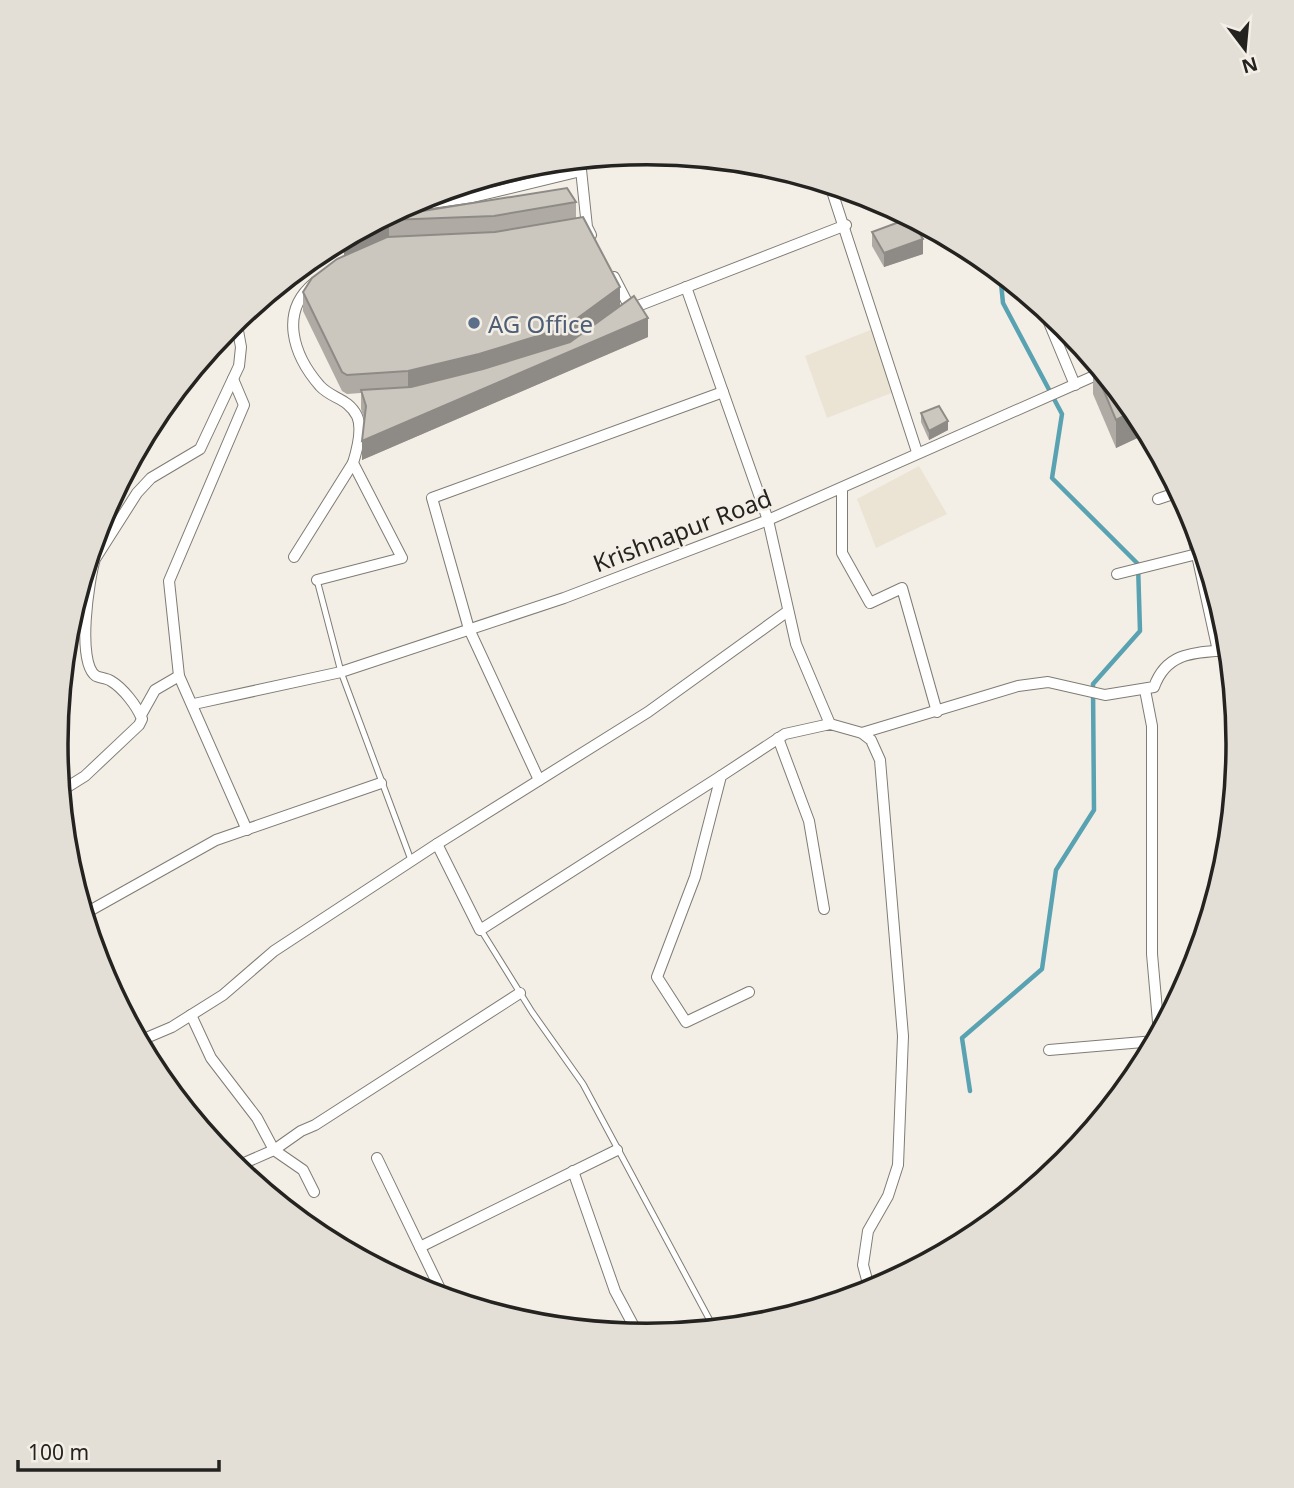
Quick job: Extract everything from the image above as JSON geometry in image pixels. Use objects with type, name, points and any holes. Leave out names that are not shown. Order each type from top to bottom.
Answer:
[{"type":"street","points":[[581,169],[587,227],[599,250]]},
{"type":"street","points":[[448,201],[473,197],[556,172]]},
{"type":"street","points":[[835,197],[918,452]]},
{"type":"street","points":[[620,316],[630,309],[846,225]]},
{"type":"street","points":[[575,229],[587,227]]},
{"type":"street","points":[[606,262],[630,309]]},
{"type":"street","points":[[294,557],[353,463],[358,444],[358,419],[348,402],[322,388],[300,356],[293,330],[295,304],[304,291],[325,274]]},
{"type":"street","points":[[686,287],[768,520],[796,644],[830,724]]},
{"type":"street","points":[[1053,332],[1075,385]]},
{"type":"street","points":[[104,545],[137,493],[151,478],[200,449],[241,356],[238,335]]},
{"type":"street","name":"Krishnapur Road","points":[[194,705],[262,687],[341,672],[564,598],[768,520],[1094,376]]},
{"type":"street","points":[[233,379],[244,405],[169,581],[179,676],[247,830]]},
{"type":"street","points":[[539,780],[469,629],[432,498],[723,392]]},
{"type":"street","points":[[348,402],[360,401]]},
{"type":"street","points":[[317,580],[402,558],[353,463]]},
{"type":"street","points":[[842,488],[842,553],[870,603],[902,588],[937,712]]},
{"type":"street","points":[[1158,499],[1169,495]]},
{"type":"street","points":[[1116,574],[1194,555]]},
{"type":"street","points":[[84,610],[91,667],[95,676],[118,687],[141,715]]},
{"type":"street","points":[[148,1036],[223,996],[274,951],[411,860],[648,712],[788,611]]},
{"type":"street","points":[[862,733],[937,712],[983,695],[1048,682],[1093,695],[1145,690],[1154,687],[1160,671],[1174,658],[1218,651]]},
{"type":"street","points":[[69,786],[85,776],[139,724],[155,690],[179,676]]},
{"type":"street","points":[[1145,690],[1152,726],[1152,954],[1157,1016]]},
{"type":"street","points":[[437,844],[480,930],[785,734],[830,724],[862,733],[872,740],[880,760],[903,1036],[898,1165],[888,1196],[868,1231],[863,1265],[867,1279]]},
{"type":"street","points":[[778,738],[808,821],[824,909]]},
{"type":"street","points":[[721,776],[695,877],[657,977],[686,1022],[749,992]]},
{"type":"street","points":[[93,909],[216,840],[381,783]]},
{"type":"street","points":[[247,1162],[274,1150],[301,1130],[315,1125],[520,993]]},
{"type":"street","points":[[191,1015],[211,1058],[257,1118],[274,1150],[303,1170],[314,1192]]},
{"type":"street","points":[[1049,1050],[1143,1042]]},
{"type":"street","points":[[420,1248],[617,1150]]},
{"type":"street","points":[[377,1158],[437,1283]]},
{"type":"street","points":[[573,1171],[615,1291],[632,1323]]},
{"type":"lane","points":[[317,580],[341,672],[411,860]]},
{"type":"lane","points":[[480,930],[583,1084],[709,1319]]},
{"type":"shaded area","points":[[878,327],[894,392],[827,418],[805,356]]},
{"type":"shaded area","points":[[919,466],[947,514],[876,548],[857,499]]},
{"type":"building","points":[[567,188],[576,202],[494,216],[403,219],[421,211]]},
{"type":"building","name":"AG Office","points":[[583,217],[620,287],[564,328],[479,354],[408,371],[347,375],[342,372],[303,292],[312,278],[337,259],[387,237],[495,232]]},
{"type":"building","points":[[898,223],[920,234],[923,239],[884,253],[872,232]]},
{"type":"building","points":[[634,296],[648,318],[362,441],[366,406],[361,390],[411,387],[483,369],[570,342]]},
{"type":"building","points":[[1102,388],[1124,416],[1116,420]]},
{"type":"building","points":[[939,406],[948,421],[929,431],[921,413]]},
{"type":"waterway","points":[[970,1091],[962,1038],[1042,969],[1056,870],[1094,810],[1093,684],[1140,631],[1138,564],[1052,478],[1062,414],[1003,303],[1001,287]]},
{"type":"place","name":"AG Office","points":[[474,323]]}]
